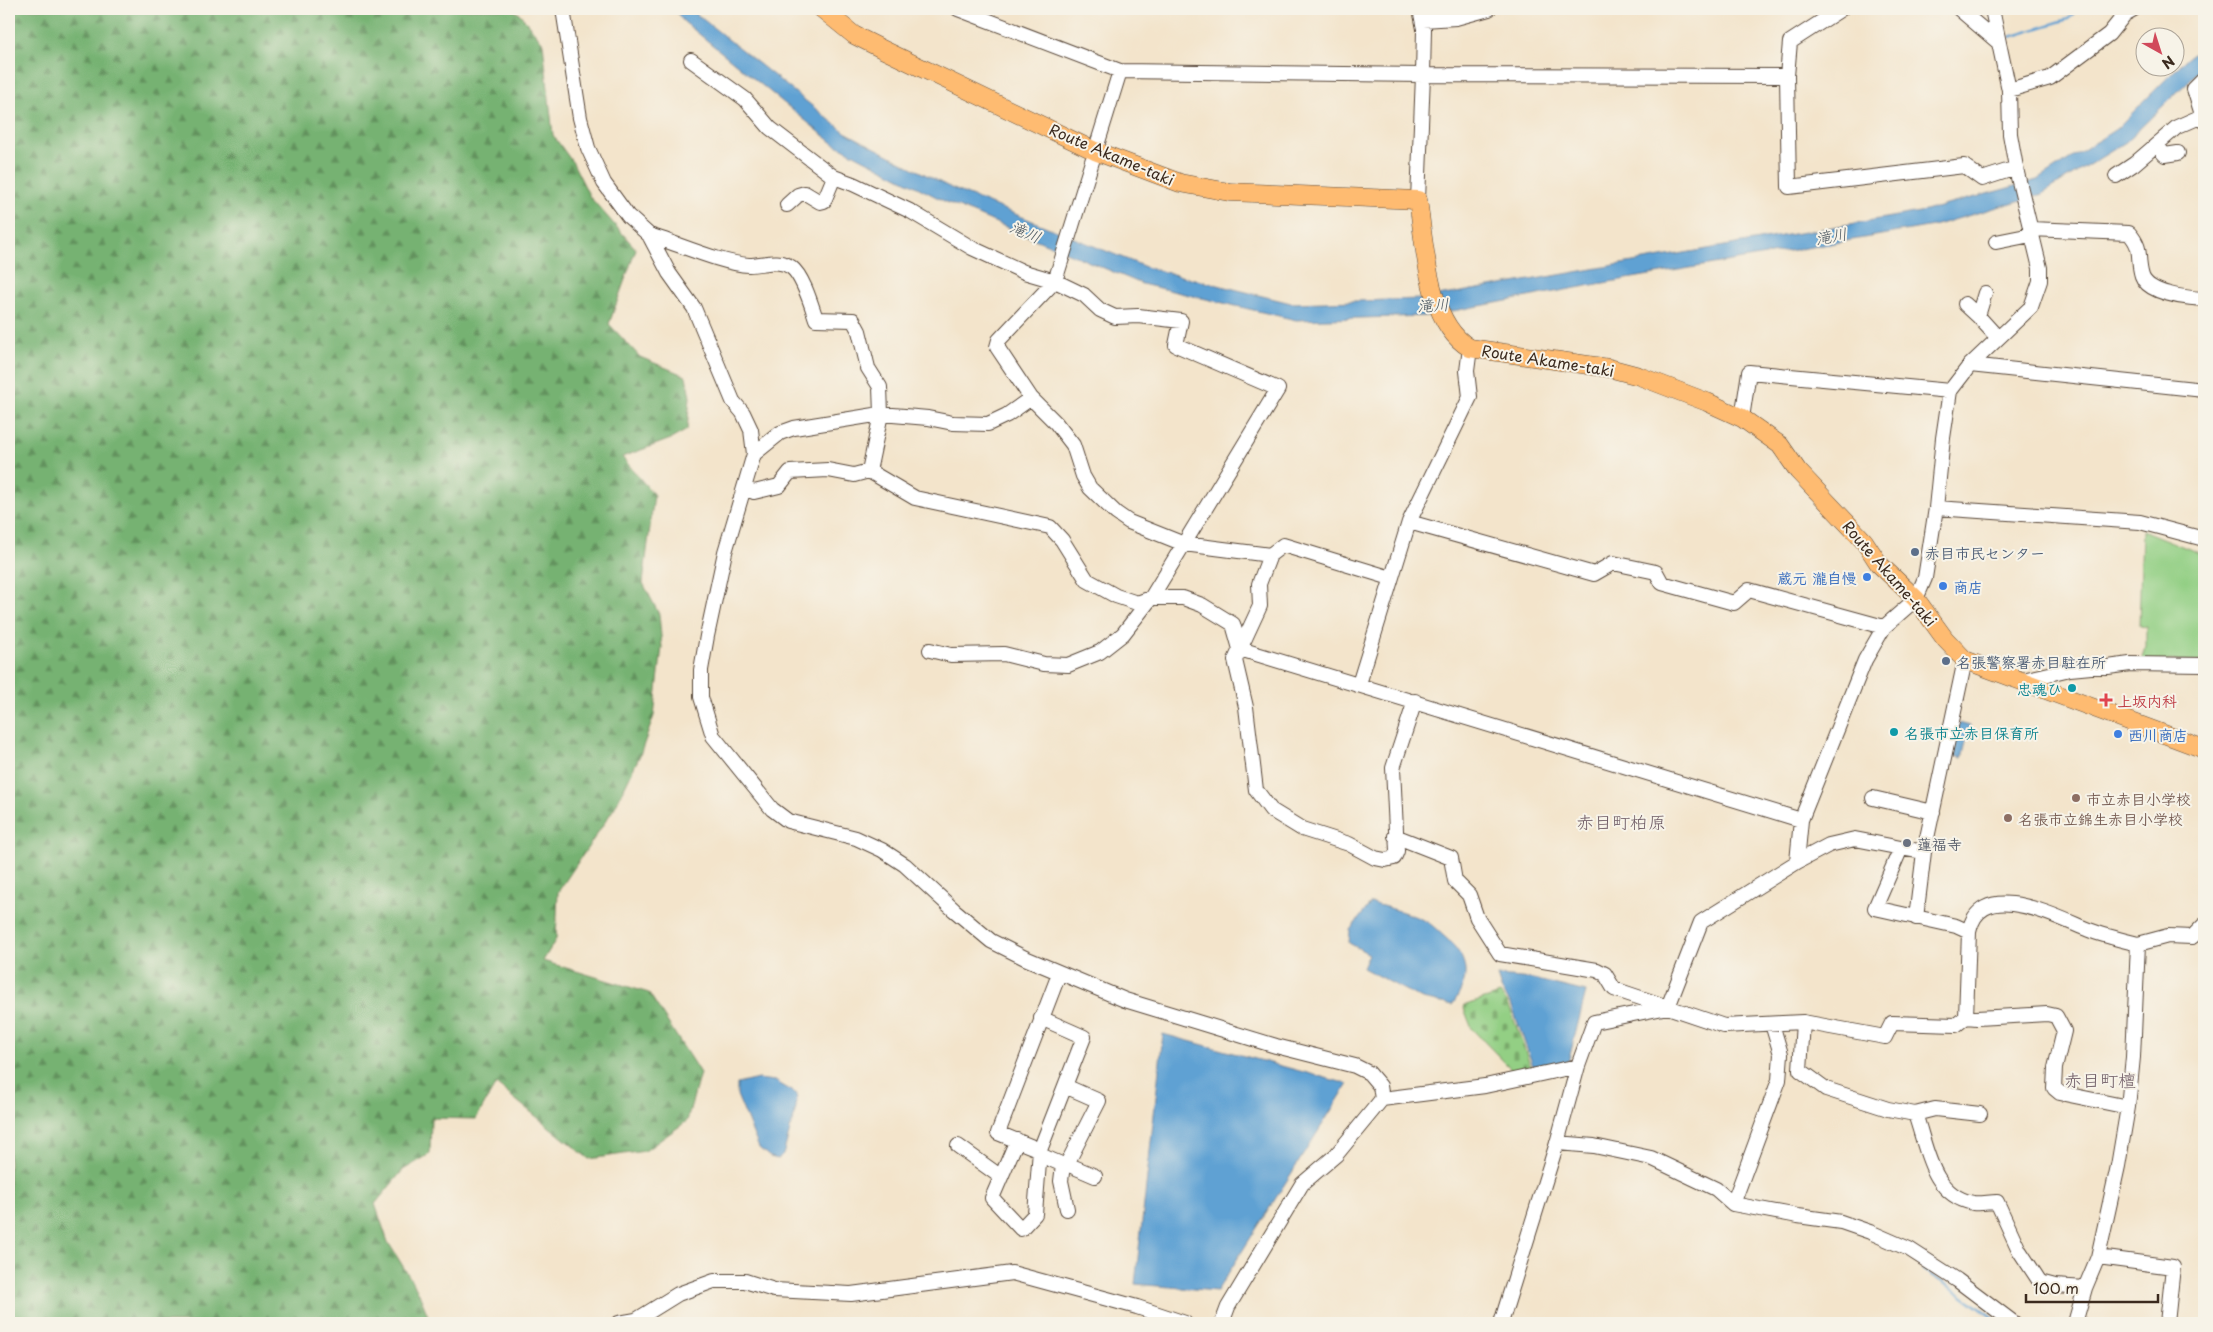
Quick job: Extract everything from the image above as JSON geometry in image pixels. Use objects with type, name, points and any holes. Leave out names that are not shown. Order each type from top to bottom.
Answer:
[{"type":"main road","name":"Route Akame-taki","points":[[829,11],[854,35],[868,42],[1095,151],[1180,183],[1229,192],[1418,200],[1431,291],[1450,329],[1460,342],[1470,348],[1609,368],[1639,376],[1707,402],[1742,418],[1780,445],[1798,470],[1864,541],[1880,564],[1916,599],[1945,639],[1965,660],[2204,749]]},
{"type":"street","points":[[564,9],[580,118],[588,148],[604,183],[628,216],[649,234],[730,261],[749,264],[784,263],[793,268],[807,293],[816,319],[853,320],[859,331],[868,368],[880,387],[881,414],[869,471]]},
{"type":"street","points":[[958,9],[1120,71],[1423,75],[1788,76]]},
{"type":"street","points":[[1421,14],[1434,9]]},
{"type":"street","points":[[1421,14],[1456,18],[1490,9]]},
{"type":"street","points":[[1841,9],[1790,42],[1788,76],[1789,187],[1964,166],[1982,180],[2017,170]]},
{"type":"street","points":[[1959,9],[1998,44]]},
{"type":"street","points":[[1797,862],[1801,820],[1864,660],[1884,628],[1916,599],[1925,578],[1936,508],[1950,391],[1970,365],[2026,312],[2037,294],[2040,281],[2040,268],[2030,232],[2010,134],[2009,90],[1992,9]]},
{"type":"street","points":[[2009,90],[2050,78],[2109,34],[2125,14],[2134,9]]},
{"type":"street","points":[[1418,200],[1423,75],[1421,14]]},
{"type":"street","points":[[691,60],[744,99],[770,128],[834,177],[910,211],[972,248],[1024,272],[1056,275],[1084,295],[1100,310],[1115,317],[1138,316],[1181,321],[1176,345],[1278,388],[1151,598],[1123,634],[1100,652],[1068,665],[1044,664],[1004,654],[951,655],[930,650]]},
{"type":"street","points":[[1120,71],[1070,236],[1056,275],[999,340],[997,347],[1031,398],[1056,423],[1073,445],[1083,476],[1090,488],[1116,513],[1129,522],[1184,544],[1270,555]]},
{"type":"street","points":[[2116,176],[2134,164],[2177,127],[2203,119],[2194,89],[2204,79]]},
{"type":"street","points":[[2156,145],[2165,155],[2178,153]]},
{"type":"street","points":[[787,204],[798,195],[805,193],[820,202],[824,201],[834,177]]},
{"type":"street","points":[[1996,242],[2030,232],[2128,233],[2138,243],[2142,275],[2146,284],[2158,290],[2190,298],[2204,299]]},
{"type":"street","points":[[649,234],[669,273],[694,308],[733,402],[744,414],[750,430],[754,454],[725,552],[702,670],[701,697],[713,736],[772,808],[788,822],[856,838],[882,850],[905,865],[991,941],[1059,974],[1125,1000],[1276,1046],[1355,1066],[1369,1073],[1380,1086],[1382,1099]]},
{"type":"street","points":[[1978,316],[1985,293]]},
{"type":"street","points":[[1965,304],[1998,338]]},
{"type":"street","points":[[1359,684],[1409,522],[1470,397],[1467,371],[1470,348]]},
{"type":"street","points":[[1970,365],[2204,390]]},
{"type":"street","points":[[1742,418],[1749,372],[1950,391]]},
{"type":"street","points":[[754,454],[780,433],[794,428],[881,414],[928,418],[953,423],[988,424],[1007,416],[1031,398]]},
{"type":"street","points":[[744,488],[754,492],[779,486],[790,472],[828,470],[854,475],[869,471],[916,498],[1050,527],[1062,540],[1087,580],[1116,596],[1137,603],[1151,598],[1183,598],[1202,606],[1233,624],[1240,648]]},
{"type":"street","points":[[1936,508],[2140,522],[2204,539]]},
{"type":"street","points":[[1409,522],[1594,574],[1613,563],[1656,572],[1662,583],[1734,603],[1749,590],[1884,628]]},
{"type":"street","points":[[1391,578],[1282,545],[1270,555],[1258,584],[1260,606],[1235,660],[1246,708],[1256,790],[1270,810],[1302,830],[1350,844],[1375,858],[1385,860],[1394,858],[1397,851],[1393,768],[1415,701]]},
{"type":"street","points":[[1240,648],[1801,820]]},
{"type":"street","points":[[1916,918],[1924,852],[1965,660]]},
{"type":"street","points":[[2023,680],[2070,669],[2090,667],[2130,664],[2204,665]]},
{"type":"street","points":[[1873,798],[1933,812]]},
{"type":"street","points":[[1395,836],[1451,858],[1455,881],[1469,895],[1477,918],[1500,954],[1597,970],[1605,974],[1614,989],[1724,1026],[1803,1022],[1885,1037],[1892,1023],[1956,1025],[1966,1017],[2047,1014],[2056,1016],[2064,1031],[2055,1068],[2054,1088],[2060,1093],[2128,1107]]},
{"type":"street","points":[[1668,1007],[1701,922],[1797,862],[1829,845],[1855,839],[1924,852]]},
{"type":"street","points":[[1901,848],[1875,908],[1956,926],[1969,932]]},
{"type":"street","points":[[1966,1017],[1969,932],[1974,916],[1985,908],[1999,904],[2030,907],[2092,932],[2138,944],[2168,936],[2192,937],[2204,925]]},
{"type":"street","points":[[2075,1323],[2084,1288],[2098,1257],[2118,1166],[2128,1107],[2133,1057],[2138,944]]},
{"type":"street","points":[[1059,974],[998,1133],[1095,1176]]},
{"type":"street","points":[[1501,1323],[1557,1142],[1578,1066],[1594,1022],[1668,1007]]},
{"type":"street","points":[[1017,1140],[992,1198],[1020,1229],[1035,1214],[1040,1152],[1084,1038],[1041,1018]]},
{"type":"street","points":[[1803,1022],[1800,1070],[1826,1089],[1888,1109],[1916,1114],[1935,1109],[1980,1114]]},
{"type":"street","points":[[1733,1204],[1779,1080],[1781,1054],[1772,1024]]},
{"type":"street","points":[[1222,1323],[1228,1307],[1302,1184],[1336,1155],[1382,1099],[1485,1086],[1578,1066]]},
{"type":"street","points":[[1066,1086],[1099,1101],[1065,1164],[1060,1181],[1067,1209]]},
{"type":"street","points":[[1916,1114],[1934,1172],[1944,1186],[1958,1198],[1975,1203],[1997,1202],[2019,1250],[2040,1282],[2055,1286],[2084,1288]]},
{"type":"street","points":[[1557,1142],[1594,1146],[1651,1158],[1716,1189],[1733,1204],[1841,1222],[1870,1232],[1909,1249],[1957,1280],[2014,1323]]},
{"type":"street","points":[[958,1146],[1001,1177]]},
{"type":"street","points":[[2098,1257],[2173,1266],[2167,1323]]},
{"type":"street","points":[[619,1323],[636,1320],[678,1294],[714,1282],[745,1281],[774,1290],[852,1294],[1012,1273],[1137,1307],[1185,1323]]},
{"type":"green space","points":[[9,9],[511,9],[520,14],[543,43],[553,135],[573,163],[590,197],[636,249],[609,324],[640,357],[686,376],[690,397],[687,430],[671,439],[622,457],[654,495],[643,583],[659,614],[662,647],[654,716],[640,755],[615,807],[558,892],[556,939],[543,961],[649,993],[700,1073],[687,1121],[645,1151],[589,1159],[496,1084],[476,1119],[431,1118],[430,1154],[403,1170],[375,1204],[388,1242],[417,1289],[431,1323],[9,1323]]},
{"type":"green space","points":[[2142,530],[2204,555],[2204,662],[2142,661],[2146,647],[2146,627],[2139,626]]},
{"type":"green space","points":[[1500,994],[1508,1003],[1531,1067],[1514,1072],[1472,1029],[1463,1006]]},
{"type":"water","name":"滝川","points":[[674,9],[690,9],[845,132],[951,188],[1148,268],[1291,303],[1421,299],[1925,211],[2037,180],[2116,129],[2167,78],[2186,78],[2186,59],[2204,46],[2204,66],[2126,142],[2042,194],[1933,226],[1592,285],[1426,316],[1296,320],[1142,284],[944,201],[833,143],[683,21]]},
{"type":"water","points":[[1959,723],[1970,726],[1962,758],[1951,755]]},
{"type":"water","points":[[1371,903],[1407,913],[1427,922],[1453,945],[1463,961],[1465,978],[1458,996],[1452,1005],[1422,999],[1363,968],[1369,954],[1349,943],[1350,930]]},
{"type":"water","points":[[1497,976],[1533,979],[1586,992],[1568,1063],[1533,1066],[1511,1004],[1502,991]]},
{"type":"water","points":[[1163,1034],[1348,1084],[1217,1291],[1135,1284]]},
{"type":"water","points":[[758,1079],[775,1081],[797,1094],[796,1108],[783,1155],[778,1159],[770,1157],[759,1148],[737,1095],[737,1084]]},
{"type":"waterway","points":[[2010,37],[2068,19],[2073,15],[2073,9]]},
{"type":"waterway","points":[[1923,1270],[1961,1294],[2000,1323]]},
{"type":"place","name":"赤目市民センター","points":[[1915,552]]},
{"type":"place","name":"蔵元 瀧自慢","points":[[1867,577]]},
{"type":"place","name":"商店","points":[[1943,586]]},
{"type":"place","name":"名張警察署赤目駐在所","points":[[1946,661]]},
{"type":"place","name":"忠魂ひ","points":[[2072,688]]},
{"type":"place","name":"上坂内科","points":[[2106,700]]},
{"type":"place","name":"名張市立赤目保育所","points":[[1894,732]]},
{"type":"place","name":"西川商店","points":[[2118,734]]},
{"type":"place","name":"市立赤目小学校","points":[[2076,798]]},
{"type":"place","name":"名張市立錦生赤目小学校","points":[[2008,818]]},
{"type":"place","name":"蓮福寺","points":[[1907,843]]},
{"type":"district","name":"赤目町柏原","points":[[1621,821]]},
{"type":"district","name":"赤目町檀","points":[[2100,1079]]}]
